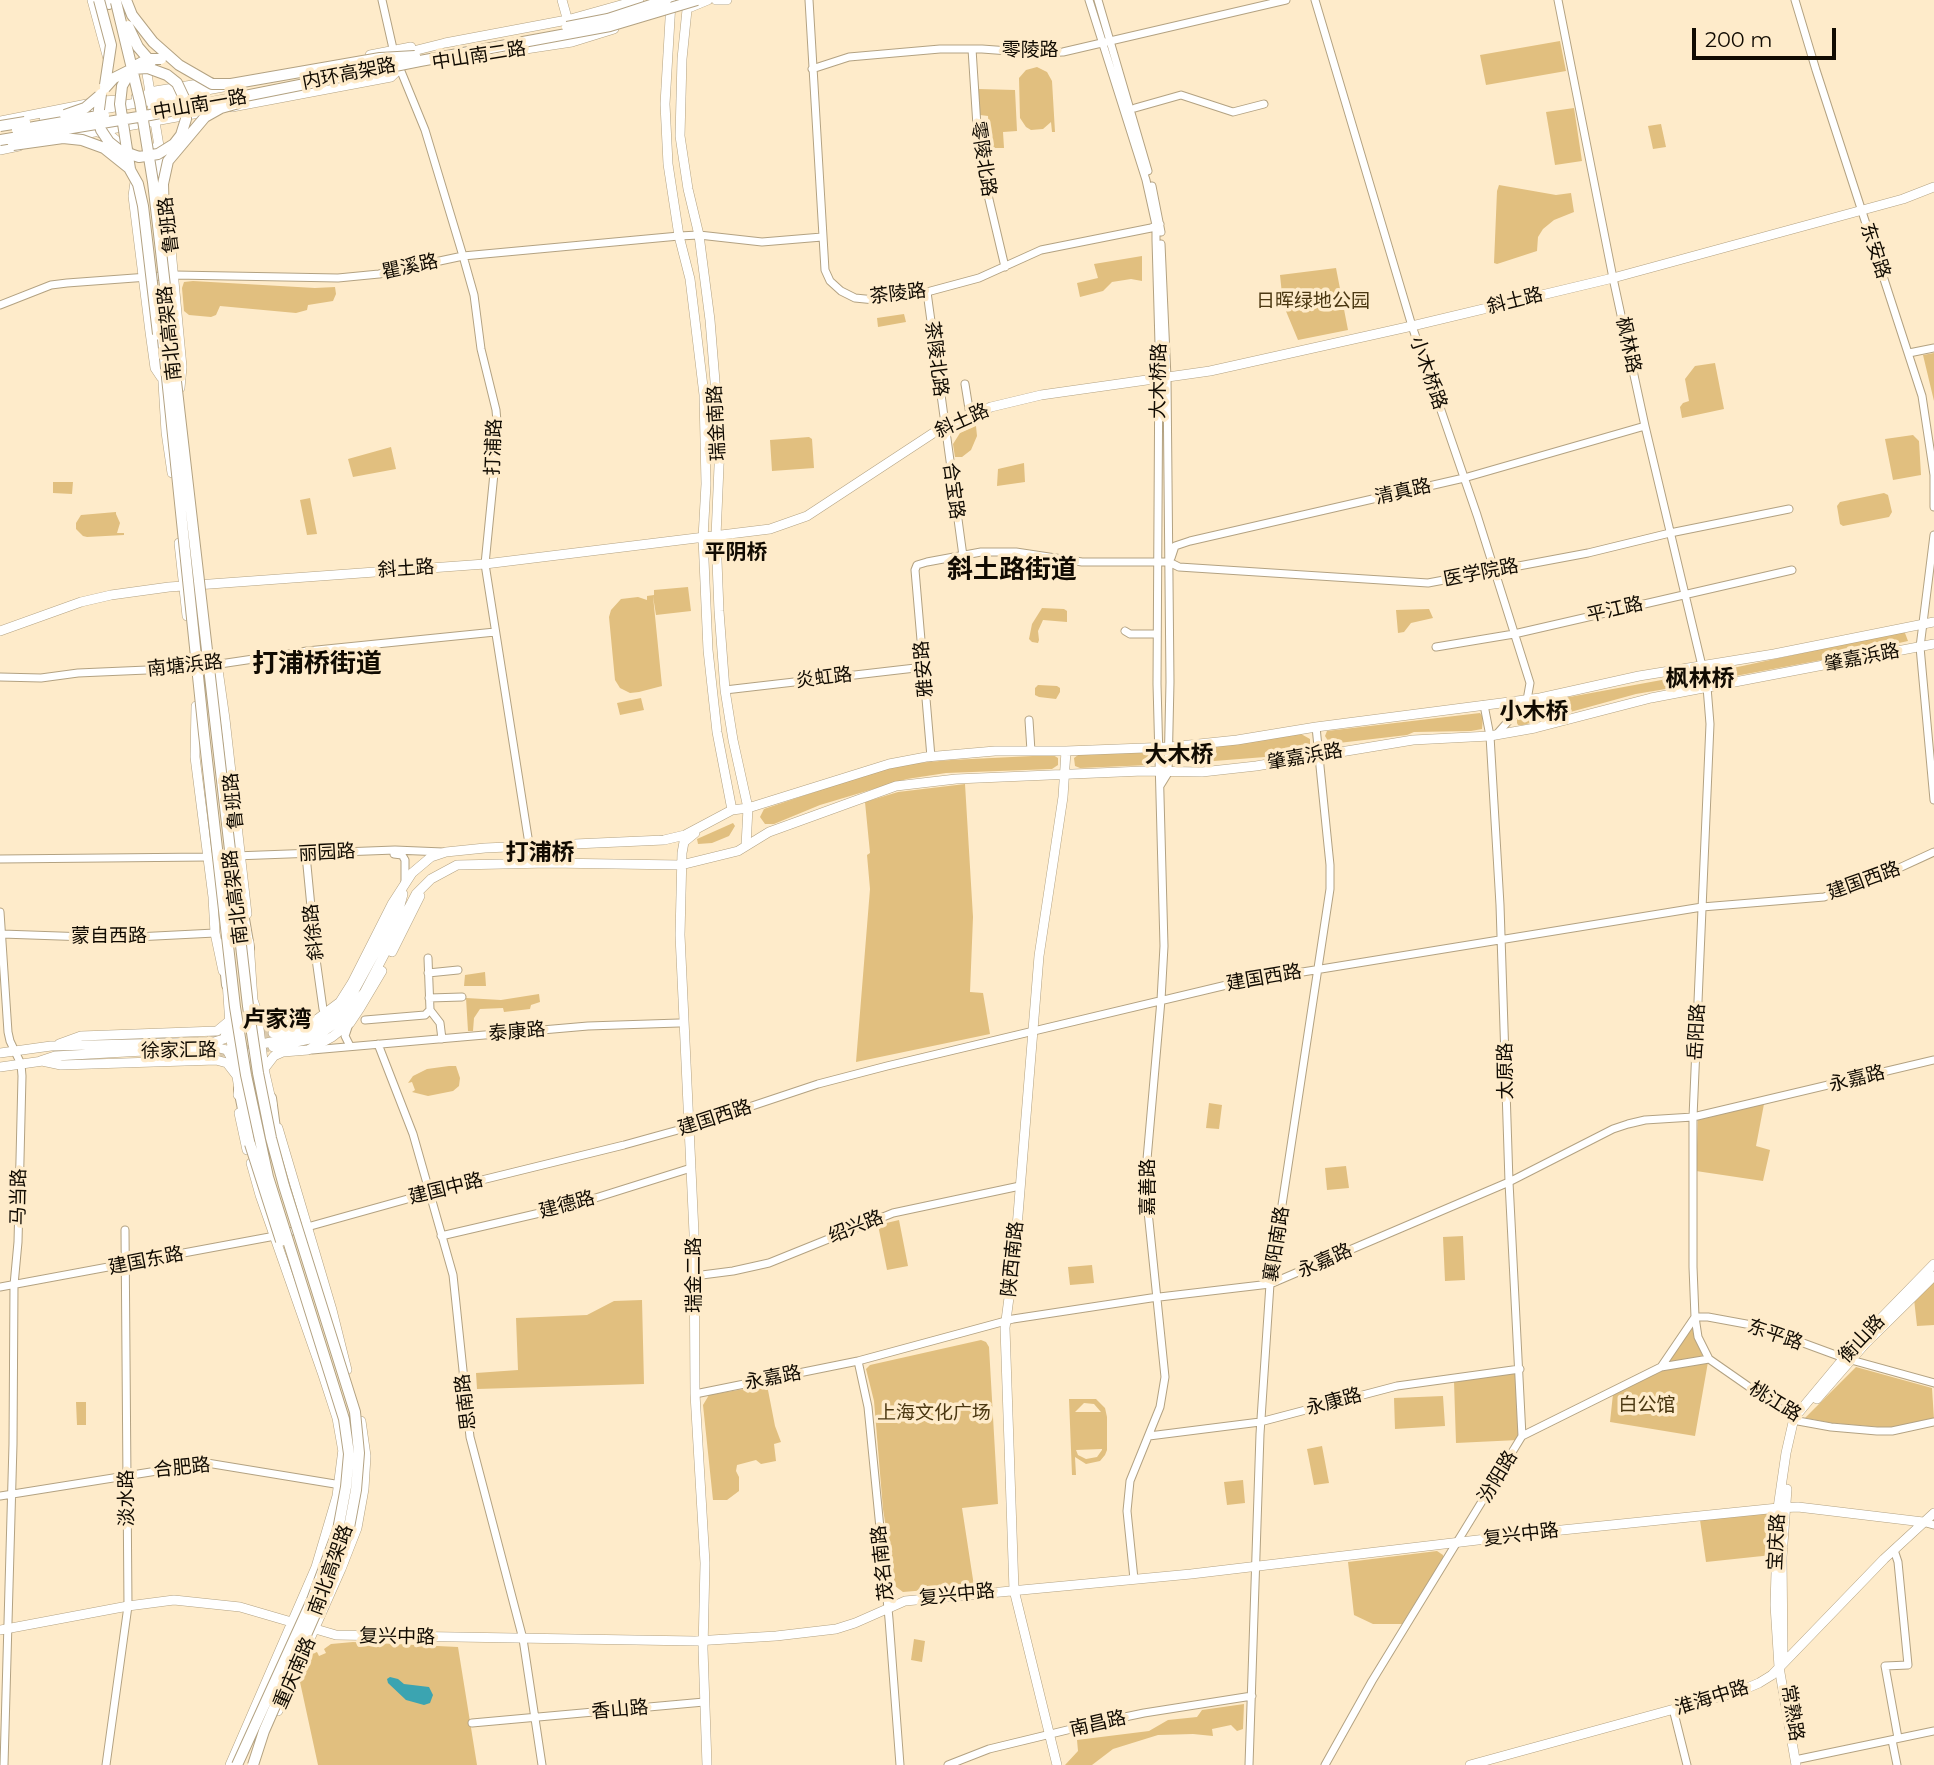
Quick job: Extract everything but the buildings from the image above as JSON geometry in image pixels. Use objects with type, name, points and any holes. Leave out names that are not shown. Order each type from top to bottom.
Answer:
[{"type":"highway","points":[[99,0],[111,45],[98,117],[101,130],[109,142],[131,156],[147,157],[158,154],[212,112],[238,103],[419,68],[506,45]]},
{"type":"highway","name":"南北高架路","points":[[108,0],[126,69],[144,167],[212,661],[248,1006],[258,1073],[271,1138],[355,1412],[359,1453],[348,1533],[252,1765]]},
{"type":"highway","points":[[117,0],[133,39],[145,56],[177,83],[185,100],[186,119],[168,161],[162,188],[175,315],[175,391]]},
{"type":"highway","name":"南北高架路","points":[[117,0],[148,149],[175,391],[200,738],[235,1007],[246,1075],[268,1177],[344,1419],[349,1454],[338,1530],[306,1612],[237,1765]]},
{"type":"highway","points":[[126,0],[132,15],[144,32],[179,65],[201,80],[221,85],[380,58],[418,56]]},
{"type":"highway","name":"内环高架路","points":[[0,130],[149,108],[418,56],[608,19],[668,0]]},
{"type":"highway","name":"内环高架路","points":[[0,145],[610,26],[697,0]]},
{"type":"highway","points":[[175,391],[151,315],[120,94],[129,71],[144,60],[161,59],[179,65]]},
{"type":"highway","points":[[0,130],[73,113],[90,105],[114,78],[132,69],[148,68],[167,75]]},
{"type":"highway","points":[[168,161],[194,127]]},
{"type":"highway","points":[[0,145],[63,138],[109,142]]},
{"type":"highway","points":[[82,140],[104,148],[133,176]]},
{"type":"highway","points":[[125,152],[144,206],[158,334]]},
{"type":"highway","points":[[212,661],[249,947]]},
{"type":"highway","points":[[200,738],[227,985]]},
{"type":"highway","points":[[239,1083],[250,1144],[308,1319],[325,1358]]},
{"type":"highway","points":[[271,1098],[276,1136],[324,1297],[329,1327]]},
{"type":"main road","points":[[92,0],[120,103],[125,152]]},
{"type":"main road","points":[[0,121],[102,101],[132,107],[148,118],[150,96],[138,36],[126,0]]},
{"type":"main road","points":[[562,0],[572,42]]},
{"type":"main road","name":"中山南二路","points":[[0,130],[146,96],[201,91],[567,20],[639,0]]},
{"type":"main road","name":"瑞金南路","points":[[668,0],[670,13],[665,104],[668,164],[679,236],[690,279],[704,395],[706,484],[703,538],[711,687],[732,810]]},
{"type":"main road","name":"中山南二路","points":[[123,125],[148,118],[168,118],[379,79],[391,76],[400,68],[572,42],[708,0]]},
{"type":"main road","points":[[716,0],[727,0]]},
{"type":"main road","name":"瑞金南路","points":[[688,4],[682,59],[680,136],[688,189],[699,234],[710,320],[720,443],[716,536],[725,690],[748,808],[746,845]]},
{"type":"main road","name":"中山南二路","points":[[150,96],[171,89],[394,53]]},
{"type":"main road","name":"中山南一路","points":[[148,118],[197,105],[400,68]]},
{"type":"main road","points":[[171,89],[201,91]]},
{"type":"main road","points":[[168,118],[197,105]]},
{"type":"main road","name":"鲁班路","points":[[148,118],[155,131],[162,164],[182,367],[175,391],[204,585],[228,818],[236,857]]},
{"type":"main road","points":[[0,145],[108,124],[123,125]]},
{"type":"main road","points":[[0,145],[66,137],[123,125]]},
{"type":"main road","points":[[95,131],[111,136],[125,152]]},
{"type":"main road","points":[[66,137],[90,141],[124,165],[133,176]]},
{"type":"main road","name":"鲁班路","points":[[133,176],[144,232],[146,277],[162,366],[196,706],[228,969],[231,1040]]},
{"type":"main road","name":"斜土路","points":[[0,631],[81,602],[111,595],[305,575],[485,564],[770,529],[799,520],[944,426],[970,415],[1041,396],[1210,371],[1412,326],[1613,278],[1903,200],[1934,187]]},
{"type":"main road","name":"肇嘉浜路","points":[[531,846],[664,840],[685,835],[732,810],[748,808],[889,764],[931,757],[995,751],[1170,747],[1237,740],[1316,726],[1527,699],[1934,622]]},
{"type":"main road","name":"肇嘉浜路","points":[[679,865],[738,851],[769,832],[896,786],[956,779],[1244,767],[1413,740],[1493,735],[1707,687],[1934,644]]},
{"type":"main road","points":[[199,689],[200,671],[208,670],[212,661]]},
{"type":"main road","name":"鲁班路","points":[[212,661],[234,804],[244,938],[249,947],[253,1000],[261,1042]]},
{"type":"main road","name":"鲁班路","points":[[193,668],[199,689],[200,738],[195,757],[213,857],[218,958],[227,985]]},
{"type":"main road","name":"陕西南路","points":[[1057,1765],[1014,1590],[1007,1440],[1006,1321],[1015,1252],[1039,956],[1065,776],[1066,751]]},
{"type":"main road","points":[[228,818],[234,804]]},
{"type":"main road","name":"瑞金二路","points":[[707,1765],[703,1640],[705,1569],[695,1394],[691,1168],[674,880],[684,842],[732,810]]},
{"type":"main road","points":[[273,1033],[309,1026],[340,1002],[392,904],[421,864],[446,852],[531,846]]},
{"type":"main road","points":[[264,1069],[274,1056],[283,1052],[308,1050],[332,1037],[349,1023],[370,994],[423,889],[431,878],[457,865],[679,865]]},
{"type":"main road","points":[[257,1012],[265,1023],[278,1027],[299,1023],[323,1009],[347,983],[390,901],[405,886]]},
{"type":"main road","points":[[261,1042],[295,1037],[319,1027],[348,1002],[399,909],[405,886]]},
{"type":"main road","points":[[273,1047],[314,1038],[330,1030],[344,1018],[363,993],[411,900],[423,889]]},
{"type":"main road","points":[[215,1047],[231,1040],[251,1011],[253,1000]]},
{"type":"main road","name":"徐家汇路","points":[[0,1053],[51,1046],[81,1036],[217,1031],[230,1020]]},
{"type":"main road","points":[[51,1046],[86,1041],[207,1037]]},
{"type":"main road","name":"重庆南路","points":[[231,1040],[239,1083],[237,1101],[243,1136],[290,1232],[347,1373],[360,1415],[366,1456],[364,1489],[357,1528],[288,1690],[266,1731]]},
{"type":"main road","name":"重庆南路","points":[[230,1765],[327,1537],[339,1485],[343,1452],[337,1418],[290,1232],[261,1042]]},
{"type":"main road","name":"徐家汇路","points":[[239,1083],[246,1058],[261,1042]]},
{"type":"main road","name":"徐家汇路","points":[[40,1061],[55,1056],[223,1047],[231,1054],[239,1083]]},
{"type":"main road","name":"徐家汇路","points":[[0,1067],[40,1061],[206,1054]]},
{"type":"main road","points":[[40,1061],[61,1065],[216,1060],[227,1063],[239,1083]]},
{"type":"main road","name":"衡山路","points":[[1796,1419],[1934,1264]]},
{"type":"main road","name":"衡山路","points":[[1847,1359],[1934,1276]]},
{"type":"main road","points":[[694,1331],[689,1344],[689,1357],[695,1476],[701,1486]]},
{"type":"main road","name":"宝庆路","points":[[1781,1664],[1775,1605],[1782,1508],[1796,1419]]},
{"type":"main road","name":"复兴中路","points":[[4,1629],[128,1605],[174,1600],[225,1604],[336,1635],[703,1640],[776,1636],[836,1629],[905,1601],[1257,1566],[1782,1508],[1832,1510],[1923,1522]]},
{"type":"main road","name":"淮海中路","points":[[1470,1765],[1750,1687],[1772,1675],[1894,1550],[1934,1513]]},
{"type":"main road","name":"常熟路","points":[[1781,1664],[1781,1681],[1798,1762]]},
{"type":"main road","name":"常熟路","points":[[1781,1664],[1798,1762]]},
{"type":"main road","points":[[1750,1687],[1781,1681]]},
{"type":"street","name":"打浦路","points":[[382,0],[394,53],[425,130],[474,295],[481,349],[496,410],[498,433],[485,564],[532,863]]},
{"type":"street","name":"茶陵路","points":[[809,0],[825,270],[830,281],[848,295],[875,300],[927,292],[979,278],[1041,250],[1158,224]]},
{"type":"street","name":"大木桥路","points":[[1089,0],[1105,41],[1158,224],[1169,562],[1170,747],[1163,772]]},
{"type":"street","name":"大木桥路","points":[[1098,0],[1105,41]]},
{"type":"street","name":"零陵路","points":[[812,69],[849,57],[940,49],[1048,53],[1286,0]]},
{"type":"street","name":"小木桥路","points":[[1315,0],[1412,326],[1530,682],[1527,699]]},
{"type":"street","name":"枫林路","points":[[1558,0],[1645,426],[1707,687]]},
{"type":"street","name":"东安路","points":[[1795,0],[1923,396],[1930,423],[1934,507]]},
{"type":"street","name":"零陵北路","points":[[972,49],[978,149],[1004,267]]},
{"type":"street","points":[[1135,108],[1181,95],[1233,112],[1264,104]]},
{"type":"street","name":"瞿溪路","points":[[0,305],[51,285],[146,277],[338,278],[379,274],[463,256],[699,234],[762,242],[822,237]]},
{"type":"street","name":"茶陵北路","points":[[927,292],[937,345],[944,426]]},
{"type":"street","points":[[1909,353],[1934,348]]},
{"type":"street","name":"大木桥路","points":[[1163,378],[1157,561],[1158,747],[1163,772]]},
{"type":"street","points":[[965,384],[970,415]]},
{"type":"street","name":"合宝路","points":[[944,426],[963,556]]},
{"type":"street","name":"清真路","points":[[1169,562],[1175,546],[1190,541],[1464,478],[1645,426]]},
{"type":"street","name":"医学院路","points":[[915,580],[917,565],[981,552],[1016,552],[1082,562],[1157,561],[1180,567],[1428,583],[1588,553],[1789,509]]},
{"type":"street","points":[[1934,535],[1920,648],[1934,800]]},
{"type":"street","name":"平江路","points":[[1436,647],[1514,634],[1792,569]]},
{"type":"street","name":"雅安路","points":[[915,580],[931,757]]},
{"type":"street","points":[[1125,631],[1130,634],[1157,634]]},
{"type":"street","name":"南塘浜路","points":[[0,677],[41,678],[78,673],[193,668],[212,661],[495,632]]},
{"type":"street","name":"炎虹路","points":[[725,690],[924,667]]},
{"type":"street","name":"岳阳路","points":[[1695,1317],[1693,1117],[1710,724],[1707,687]]},
{"type":"street","points":[[1493,735],[1527,699]]},
{"type":"street","name":"太原路","points":[[1484,705],[1493,735],[1509,1182],[1522,1436]]},
{"type":"street","points":[[1029,720],[1031,751]]},
{"type":"street","name":"襄阳南路","points":[[1249,1765],[1261,1422],[1270,1284],[1329,908],[1331,874],[1316,726]]},
{"type":"street","name":"嘉善路","points":[[1134,1579],[1128,1496],[1131,1477],[1160,1407],[1165,1382],[1145,1182],[1164,946],[1159,788],[1163,772]]},
{"type":"street","name":"丽园路","points":[[306,856],[395,850],[446,852]]},
{"type":"street","name":"建国西路","points":[[602,1151],[689,1127],[818,1084],[1235,983],[1702,907],[1824,897],[1861,885],[1934,852]]},
{"type":"street","name":"丽园路","points":[[0,859],[396,853],[405,860],[405,886]]},
{"type":"street","name":"斜徐路","points":[[306,856],[323,1009]]},
{"type":"street","name":"马当路","points":[[0,912],[8,1032],[21,1064],[18,1242],[14,1285],[12,1494],[4,1629],[4,1765]]},
{"type":"street","name":"蒙自西路","points":[[2,934],[116,938],[215,933]]},
{"type":"street","points":[[365,1020],[425,1015],[429,1010],[428,958]]},
{"type":"street","points":[[428,973],[458,970]]},
{"type":"street","points":[[429,998],[462,997]]},
{"type":"street","points":[[429,1010],[440,1023],[442,1039]]},
{"type":"street","points":[[349,1023],[345,1036],[350,1046]]},
{"type":"street","name":"泰康路","points":[[308,1050],[588,1026],[681,1023]]},
{"type":"street","name":"思南路","points":[[378,1044],[413,1134],[453,1275],[470,1437],[523,1639],[542,1765]]},
{"type":"street","name":"永嘉路","points":[[695,1394],[858,1362],[1006,1321],[1158,1297],[1270,1284],[1509,1182],[1613,1129],[1645,1120],[1693,1117],[1934,1060]]},
{"type":"street","name":"建国中路","points":[[290,1232],[429,1193],[602,1151]]},
{"type":"street","name":"建德路","points":[[441,1236],[570,1206],[691,1168]]},
{"type":"street","name":"绍兴路","points":[[694,1276],[769,1263],[893,1213],[1020,1186]]},
{"type":"street","name":"淡水路","points":[[106,1765],[128,1605],[125,1230]]},
{"type":"street","name":"建国东路","points":[[0,1287],[290,1232]]},
{"type":"street","points":[[1695,1317],[1698,1337],[1709,1359]]},
{"type":"street","points":[[1661,1367],[1695,1317]]},
{"type":"street","name":"东平路","points":[[1695,1317],[1757,1326],[1847,1359],[1934,1383]]},
{"type":"street","name":"汾阳路","points":[[1325,1765],[1372,1681],[1522,1436],[1661,1367],[1709,1359]]},
{"type":"street","name":"桃江路","points":[[1709,1359],[1796,1419],[1831,1427],[1877,1431],[1892,1431],[1934,1422]]},
{"type":"street","name":"茂名南路","points":[[858,1362],[868,1407],[900,1765]]},
{"type":"street","name":"永康路","points":[[1149,1436],[1261,1422],[1397,1385],[1520,1369]]},
{"type":"street","name":"合肥路","points":[[0,1496],[215,1463],[364,1489]]},
{"type":"street","points":[[1923,1522],[1934,1525]]},
{"type":"street","points":[[1894,1550],[1898,1562],[1908,1665],[1885,1666],[1897,1765]]},
{"type":"street","name":"南昌路","points":[[948,1765],[989,1749],[1144,1713],[1252,1696]]},
{"type":"street","name":"香山路","points":[[472,1723],[704,1702]]},
{"type":"street","points":[[1674,1709],[1687,1765]]},
{"type":"street","points":[[1798,1762],[1934,1731]]},
{"type":"green space","points":[[1560,41],[1566,71],[1486,85],[1480,55]]},
{"type":"green space","points":[[1037,67],[1047,72],[1052,81],[1055,132],[1052,132],[1051,122],[1043,129],[1031,130],[1020,118],[1019,78],[1026,70]]},
{"type":"green space","points":[[978,89],[1015,90],[1017,131],[1003,132],[1004,148],[990,148],[988,116],[980,115]]},
{"type":"green space","points":[[1574,108],[1582,161],[1555,165],[1546,112]]},
{"type":"green space","points":[[1661,124],[1666,147],[1653,149],[1648,126]]},
{"type":"green space","points":[[1499,185],[1556,195],[1571,193],[1574,212],[1554,220],[1543,229],[1538,237],[1537,251],[1494,263]]},
{"type":"green space","points":[[1142,256],[1142,281],[1131,279],[1112,282],[1103,291],[1080,297],[1077,283],[1098,278],[1094,264]]},
{"type":"green space","name":"日晖绿地公园","points":[[1336,268],[1348,330],[1298,340],[1283,304],[1280,275]]},
{"type":"green space","points":[[184,282],[335,287],[336,294],[333,301],[308,305],[307,310],[296,313],[220,306],[216,315],[211,317],[189,315],[184,311],[182,288]]},
{"type":"green space","points":[[904,314],[906,322],[878,327],[877,318]]},
{"type":"green space","points":[[1934,353],[1934,401],[1923,355]]},
{"type":"green space","points":[[1715,363],[1724,409],[1682,418],[1680,407],[1689,401],[1685,379],[1695,366]]},
{"type":"green space","points":[[976,426],[977,436],[971,450],[962,457],[955,457],[953,444],[960,433]]},
{"type":"green space","points":[[1913,435],[1919,441],[1921,475],[1893,480],[1885,439]]},
{"type":"green space","points":[[812,439],[814,468],[772,471],[770,440]]},
{"type":"green space","points":[[391,447],[396,469],[353,477],[348,459]]},
{"type":"green space","points":[[1024,463],[1025,482],[997,486],[998,469]]},
{"type":"green space","points":[[53,482],[73,482],[72,494],[53,493]]},
{"type":"green space","points":[[1884,493],[1888,495],[1892,512],[1889,517],[1843,526],[1840,524],[1837,506],[1840,502]]},
{"type":"green space","points":[[310,498],[317,534],[307,535],[300,500]]},
{"type":"green space","points":[[116,512],[120,523],[117,533],[124,535],[87,537],[76,529],[81,515]]},
{"type":"green space","points":[[688,587],[691,611],[656,615],[653,596],[662,686],[630,693],[620,688],[615,680],[609,617],[611,610],[621,599],[638,597],[647,600],[647,596],[654,595],[654,590]]},
{"type":"green space","points":[[1042,608],[1064,609],[1067,611],[1067,622],[1043,620],[1038,631],[1038,643],[1032,642],[1029,639],[1032,624]]},
{"type":"green space","points":[[1429,609],[1433,618],[1411,623],[1404,632],[1398,633],[1396,610]]},
{"type":"green space","points":[[1905,633],[1908,641],[1719,679],[1715,673],[1719,671]]},
{"type":"green space","points":[[1694,674],[1697,680],[1695,684],[1636,694],[1523,725],[1517,723],[1517,719],[1528,706],[1537,703]]},
{"type":"green space","points":[[1038,685],[1057,686],[1060,692],[1056,699],[1039,697],[1035,695]]},
{"type":"green space","points":[[641,698],[644,710],[620,715],[617,703]]},
{"type":"green space","points":[[1480,713],[1483,717],[1482,729],[1471,731],[1414,732],[1330,744],[1325,736],[1327,731]]},
{"type":"green space","points":[[1301,734],[1310,739],[1306,749],[1265,757],[1176,764],[1173,761],[1175,750]]},
{"type":"green space","points":[[1151,753],[1152,762],[1149,765],[1075,766],[1074,758],[1078,755]]},
{"type":"green space","points":[[1053,755],[1058,758],[1058,765],[1052,769],[946,773],[907,779],[820,805],[774,824],[765,824],[760,817],[764,809],[895,765]]},
{"type":"green space","points":[[965,784],[973,917],[970,992],[983,993],[990,1034],[856,1062],[870,889],[865,802],[898,792]]},
{"type":"green space","points":[[733,823],[735,826],[729,836],[712,843],[698,844],[697,839]]},
{"type":"green space","points":[[485,972],[486,986],[464,986],[465,975]]},
{"type":"green space","points":[[539,994],[540,1002],[531,1005],[530,1009],[504,1012],[503,1008],[480,1009],[474,1018],[473,1031],[468,1031],[466,998],[501,1000]]},
{"type":"green space","points":[[456,1066],[460,1078],[459,1086],[453,1091],[428,1096],[412,1092],[415,1090],[412,1082],[408,1083],[413,1076],[427,1069]]},
{"type":"green space","points":[[1209,1103],[1222,1105],[1219,1129],[1206,1128]]},
{"type":"green space","points":[[1764,1104],[1756,1146],[1770,1150],[1763,1181],[1696,1171],[1698,1120]]},
{"type":"green space","points":[[1346,1166],[1349,1188],[1327,1190],[1325,1168]]},
{"type":"green space","points":[[899,1220],[908,1266],[887,1270],[878,1225]]},
{"type":"green space","points":[[1463,1236],[1465,1280],[1445,1281],[1443,1237]]},
{"type":"green space","points":[[1092,1265],[1094,1283],[1070,1285],[1068,1267]]},
{"type":"green space","points":[[1934,1280],[1934,1325],[1917,1326],[1914,1299]]},
{"type":"green space","points":[[642,1300],[644,1384],[477,1389],[476,1373],[518,1370],[516,1318],[587,1315],[614,1301]]},
{"type":"green space","points":[[1693,1325],[1703,1358],[1668,1363]]},
{"type":"green space","name":"上海文化广场","points":[[981,1340],[989,1347],[998,1504],[962,1508],[974,1586],[903,1592],[895,1586],[883,1509],[874,1401],[866,1369],[870,1365]]},
{"type":"green space","name":"白公馆","points":[[1708,1362],[1695,1436],[1610,1422],[1613,1394],[1664,1370]]},
{"type":"green space","points":[[1856,1367],[1932,1388],[1934,1420],[1890,1428],[1805,1418]]},
{"type":"green space","points":[[1518,1372],[1518,1440],[1456,1443],[1454,1381]]},
{"type":"green space","points":[[767,1385],[781,1442],[774,1444],[776,1461],[761,1464],[756,1460],[737,1465],[739,1491],[727,1500],[713,1500],[703,1405],[709,1395]]},
{"type":"green space","points":[[1443,1396],[1445,1426],[1395,1429],[1394,1398]]},
{"type":"green space","points":[[1069,1399],[1096,1399],[1105,1408],[1107,1417],[1107,1450],[1100,1461],[1086,1464],[1075,1457],[1076,1475],[1072,1475]],"holes":[[[1084,1403],[1094,1404],[1101,1412],[1075,1412]],[[1102,1449],[1097,1457],[1086,1459],[1078,1455],[1076,1450]]]},
{"type":"green space","points":[[76,1402],[86,1402],[86,1425],[77,1425]]},
{"type":"green space","points":[[1322,1446],[1329,1483],[1314,1485],[1307,1449]]},
{"type":"green space","points":[[1243,1480],[1245,1503],[1227,1505],[1224,1482]]},
{"type":"green space","points":[[1775,1512],[1772,1555],[1706,1562],[1700,1520]]},
{"type":"green space","points":[[1437,1551],[1443,1558],[1402,1624],[1373,1624],[1354,1615],[1348,1562]]},
{"type":"green space","points":[[914,1639],[925,1641],[922,1662],[911,1660]]},
{"type":"green space","points":[[353,1642],[458,1647],[477,1765],[318,1765],[300,1682],[307,1655],[317,1652],[319,1656],[326,1653],[324,1649],[331,1644]]},
{"type":"green space","points":[[1244,1704],[1243,1729],[1237,1731],[1231,1725],[1212,1729],[1213,1736],[1158,1735],[1113,1749],[1092,1765],[1065,1765],[1078,1751],[1077,1740],[1149,1731],[1168,1720],[1197,1717],[1202,1710]]},
{"type":"water","points":[[390,1677],[404,1684],[429,1687],[433,1695],[430,1703],[424,1705],[406,1700],[388,1683],[387,1679]]},
{"type":"tunnel","points":[[207,1037],[273,1033]]},
{"type":"tunnel","points":[[206,1054],[273,1047]]},
{"type":"district","name":"平阴桥","points":[[736,553]]},
{"type":"district","name":"斜土路街道","points":[[1012,570]]},
{"type":"district","name":"打浦桥街道","points":[[317,664]]},
{"type":"district","name":"枫林桥","points":[[1700,679]]},
{"type":"district","name":"小木桥","points":[[1534,712]]},
{"type":"district","name":"大木桥","points":[[1179,755]]},
{"type":"district","name":"打浦桥","points":[[540,853]]},
{"type":"district","name":"卢家湾","points":[[277,1020]]}]
